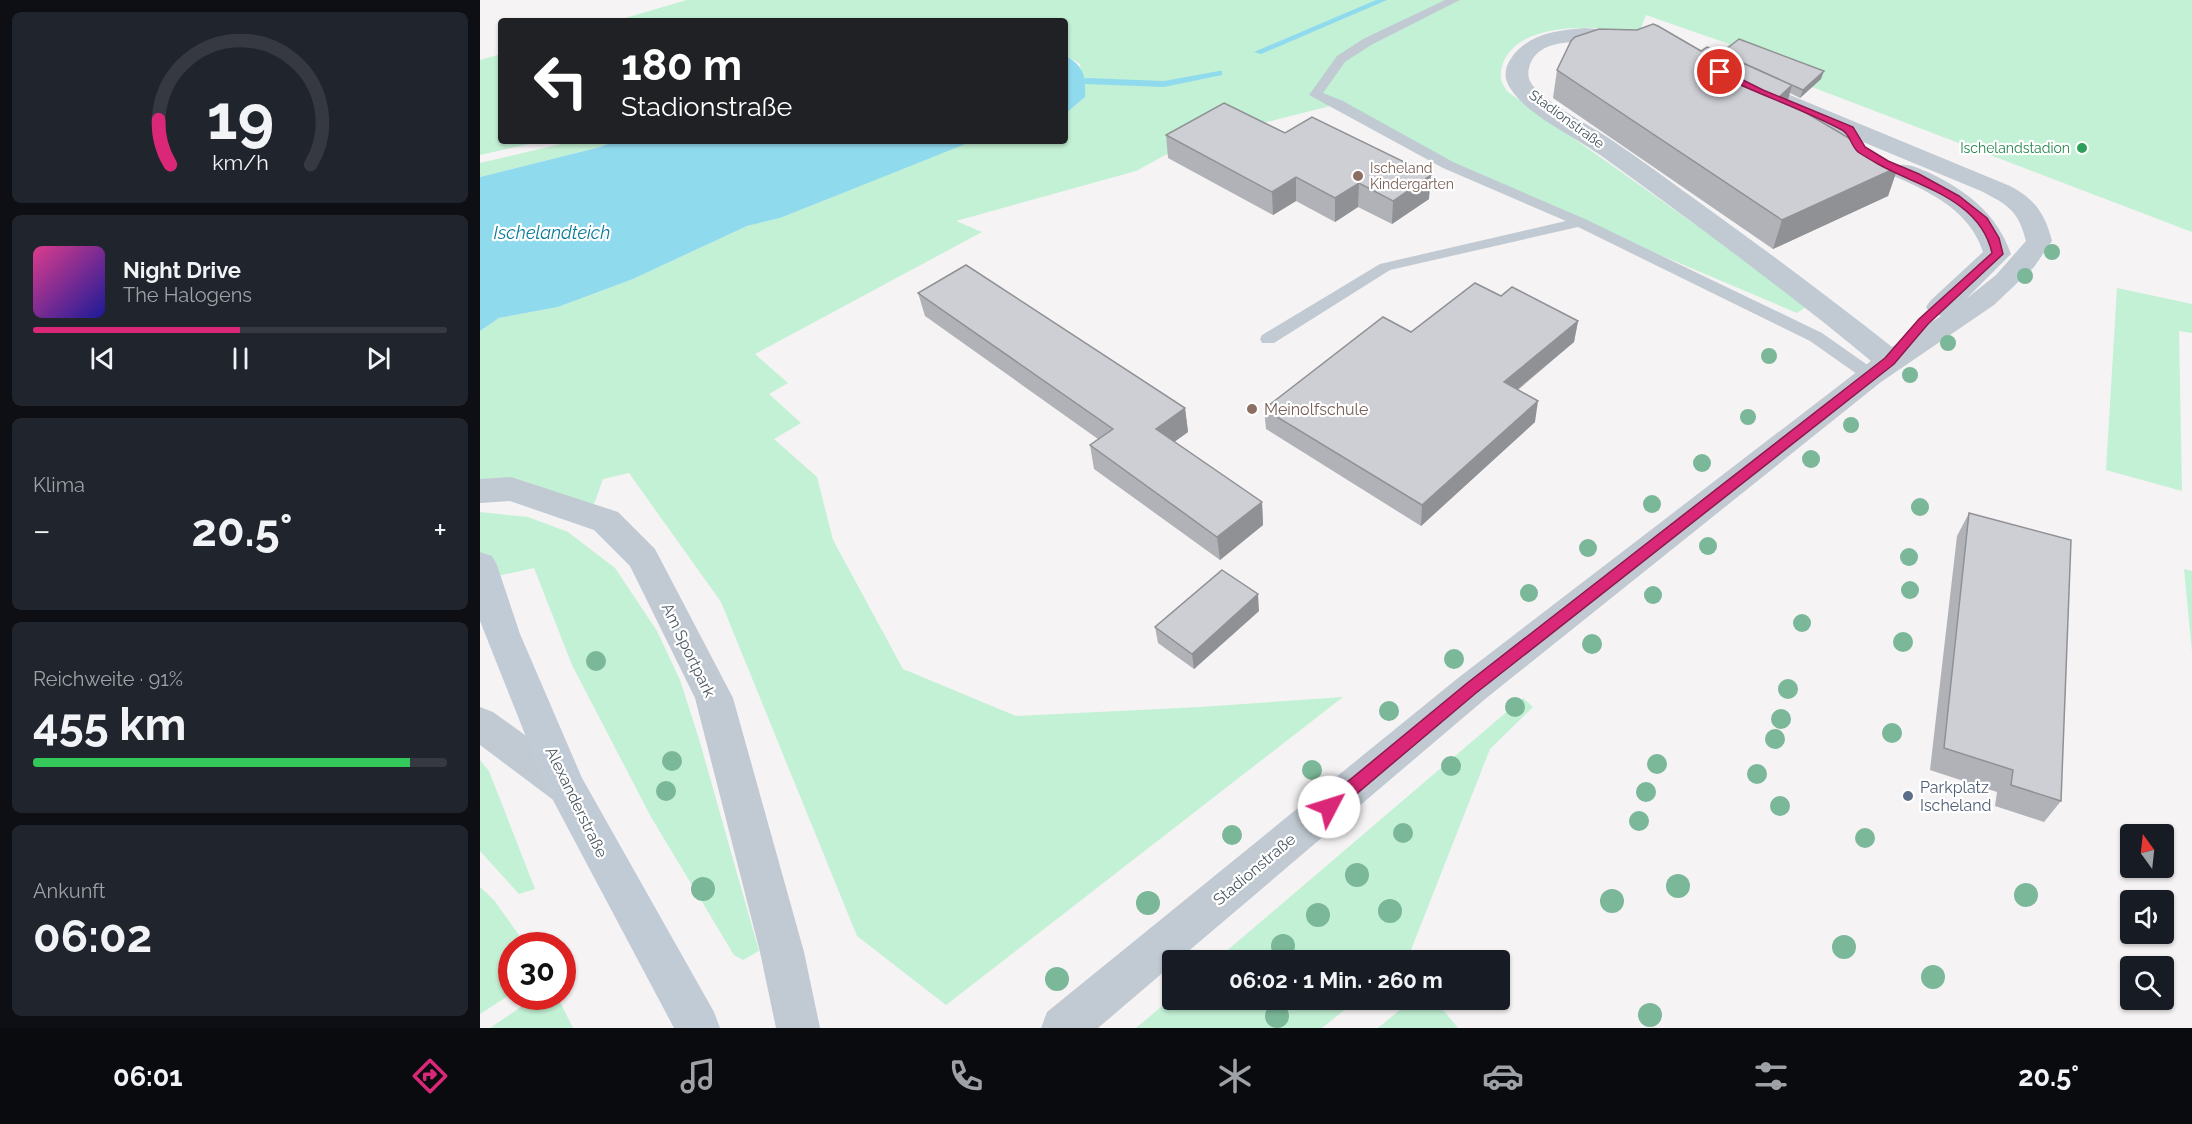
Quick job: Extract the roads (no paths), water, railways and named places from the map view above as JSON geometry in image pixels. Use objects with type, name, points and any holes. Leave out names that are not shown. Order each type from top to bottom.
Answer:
[{"type":"main road","name":"Alexanderstraße","points":[[484,579],[502,634],[566,786],[698,1028]]},
{"type":"street","name":"Stadionstraße","points":[[1649,42],[1612,34],[1561,37],[1538,45],[1523,55],[1517,68],[1518,82],[1533,98],[1627,163],[1851,329],[1880,368]]},
{"type":"street","name":"Stadionstraße","points":[[1063,1028],[1471,689],[1880,368],[1938,331],[2026,263],[2039,241],[2034,219],[2021,202],[1990,186],[1872,136],[1849,129],[1730,77]]},
{"type":"street","name":"Stadionstraße","points":[[1849,129],[1861,149],[1884,163],[1915,176],[1956,198],[1983,221],[1994,238],[1997,254],[1923,322],[1880,368]]},
{"type":"street","name":"Am Sportpark","points":[[480,491],[511,489],[606,521],[643,558],[714,698],[779,941],[798,1028]]},
{"type":"street","points":[[480,723],[566,786]]},
{"type":"lane","points":[[1454,0],[1367,42],[1341,59],[1315,95],[1338,104],[1448,165],[1580,222],[1880,368]]},
{"type":"lane","points":[[1268,339],[1385,267],[1580,222]]},
{"type":"water","points":[[1068,57],[1082,72],[1085,97],[1068,111]]},
{"type":"water","name":"Ischelandteich","points":[[608,144],[965,144],[780,218],[747,226],[633,279],[558,307],[499,318],[480,331],[480,177]]},
{"type":"waterway","points":[[1258,52],[1383,0]]},
{"type":"waterway","points":[[1086,81],[1164,84],[1219,73]]},
{"type":"place","name":"Ischelandstadion","points":[[2082,148]]},
{"type":"place","name":"Ischeland Kindergarten","points":[[1358,176]]},
{"type":"place","name":"Meinolfschule","points":[[1252,409]]},
{"type":"place","name":"Parkplatz Ischeland","points":[[1908,796]]}]
